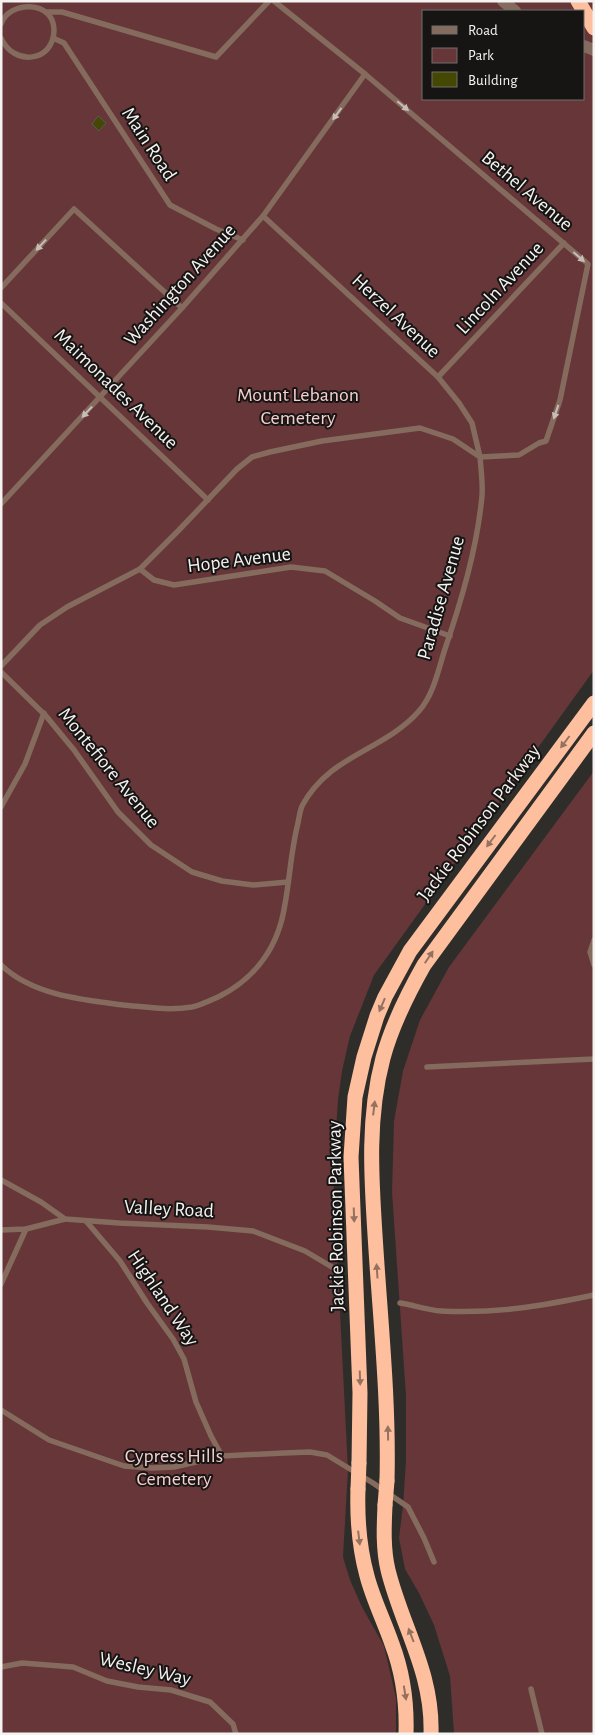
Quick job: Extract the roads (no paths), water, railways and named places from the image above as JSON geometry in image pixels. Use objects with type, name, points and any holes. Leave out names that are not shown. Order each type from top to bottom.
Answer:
[{"type":"highway","points":[[585,13],[593,26]]},
{"type":"highway","name":"Jackie Robinson Parkway","points":[[406,1734],[406,1701],[401,1674],[393,1645],[372,1593],[359,1541],[357,1524],[360,1393],[351,1157],[355,1098],[364,1057],[377,1016],[410,951],[594,703]]},
{"type":"highway","name":"Jackie Robinson Parkway","points":[[431,1734],[429,1698],[422,1666],[396,1596],[386,1560],[384,1535],[385,1505],[380,1482],[388,1434],[372,1192],[371,1142],[375,1101],[383,1059],[389,1040],[405,1000],[424,965],[594,733]]},
{"type":"street","points":[[502,1],[514,10]]},
{"type":"lane","points":[[46,12],[62,12],[216,57],[269,1]]},
{"type":"lane","name":"Bethel Avenue","points":[[274,1],[366,74],[588,264],[560,400],[546,441],[519,455],[480,457]]},
{"type":"lane","points":[[1,24],[7,13],[14,7],[32,3],[46,12],[53,24],[53,38],[49,46],[36,56],[27,58],[18,56],[5,46],[1,38]]},
{"type":"lane","name":"Main Road","points":[[53,38],[64,43],[170,205],[216,229],[243,240]]},
{"type":"lane","name":"Washington Avenue","points":[[1,504],[243,240],[263,216],[366,74]]},
{"type":"lane","points":[[1,288],[74,210],[182,308]]},
{"type":"lane","name":"Herzel Avenue","points":[[263,216],[438,377],[472,423],[480,457]]},
{"type":"lane","name":"Lincoln Avenue","points":[[438,377],[564,243]]},
{"type":"lane","name":"Maimonades Avenue","points":[[1,303],[208,500]]},
{"type":"lane","points":[[1,666],[40,625],[67,607],[140,569],[237,470],[252,458],[322,440],[420,428],[454,440],[480,457]]},
{"type":"lane","name":"Paradise Avenue","points":[[1,965],[24,981],[45,990],[80,998],[164,1009],[200,1005],[237,987],[254,972],[270,951],[280,928],[285,905],[292,846],[302,807],[321,779],[346,760],[397,730],[419,711],[432,690],[450,636],[477,533],[482,494],[480,457]]},
{"type":"lane","name":"Hope Avenue","points":[[140,569],[154,580],[174,585],[291,567],[326,571],[375,600],[400,618],[450,636]]},
{"type":"lane","name":"Montefiore Avenue","points":[[1,672],[44,713],[74,750],[118,812],[151,846],[192,872],[222,881],[253,885],[288,882]]},
{"type":"lane","points":[[1,807],[26,764],[44,713]]},
{"type":"lane","points":[[594,940],[590,952],[594,966]]},
{"type":"lane","points":[[426,1067],[594,1059]]},
{"type":"lane","points":[[1,1180],[41,1202],[65,1219]]},
{"type":"lane","points":[[1,1230],[26,1229],[65,1219]]},
{"type":"lane","name":"Valley Road","points":[[65,1219],[253,1231],[305,1251],[338,1270]]},
{"type":"lane","name":"Highland Way","points":[[86,1220],[120,1261],[173,1339],[184,1359],[196,1402],[222,1456]]},
{"type":"lane","points":[[1,1284],[26,1229]]},
{"type":"lane","points":[[400,1303],[440,1310],[504,1311],[553,1304],[594,1295]]},
{"type":"lane","points":[[1,1410],[49,1440],[124,1466],[174,1467],[222,1456],[310,1452],[328,1455],[380,1482],[408,1507],[434,1562]]},
{"type":"lane","name":"Wesley Way","points":[[1,1667],[22,1663],[73,1667],[107,1682],[171,1690],[210,1702],[233,1724],[236,1734]]},
{"type":"lane","points":[[531,1689],[542,1734]]},
{"type":"park label","name":"Mount Lebanon Cemetery","points":[[298,406]]},
{"type":"park label","name":"Cypress Hills Cemetery","points":[[174,1468]]}]
